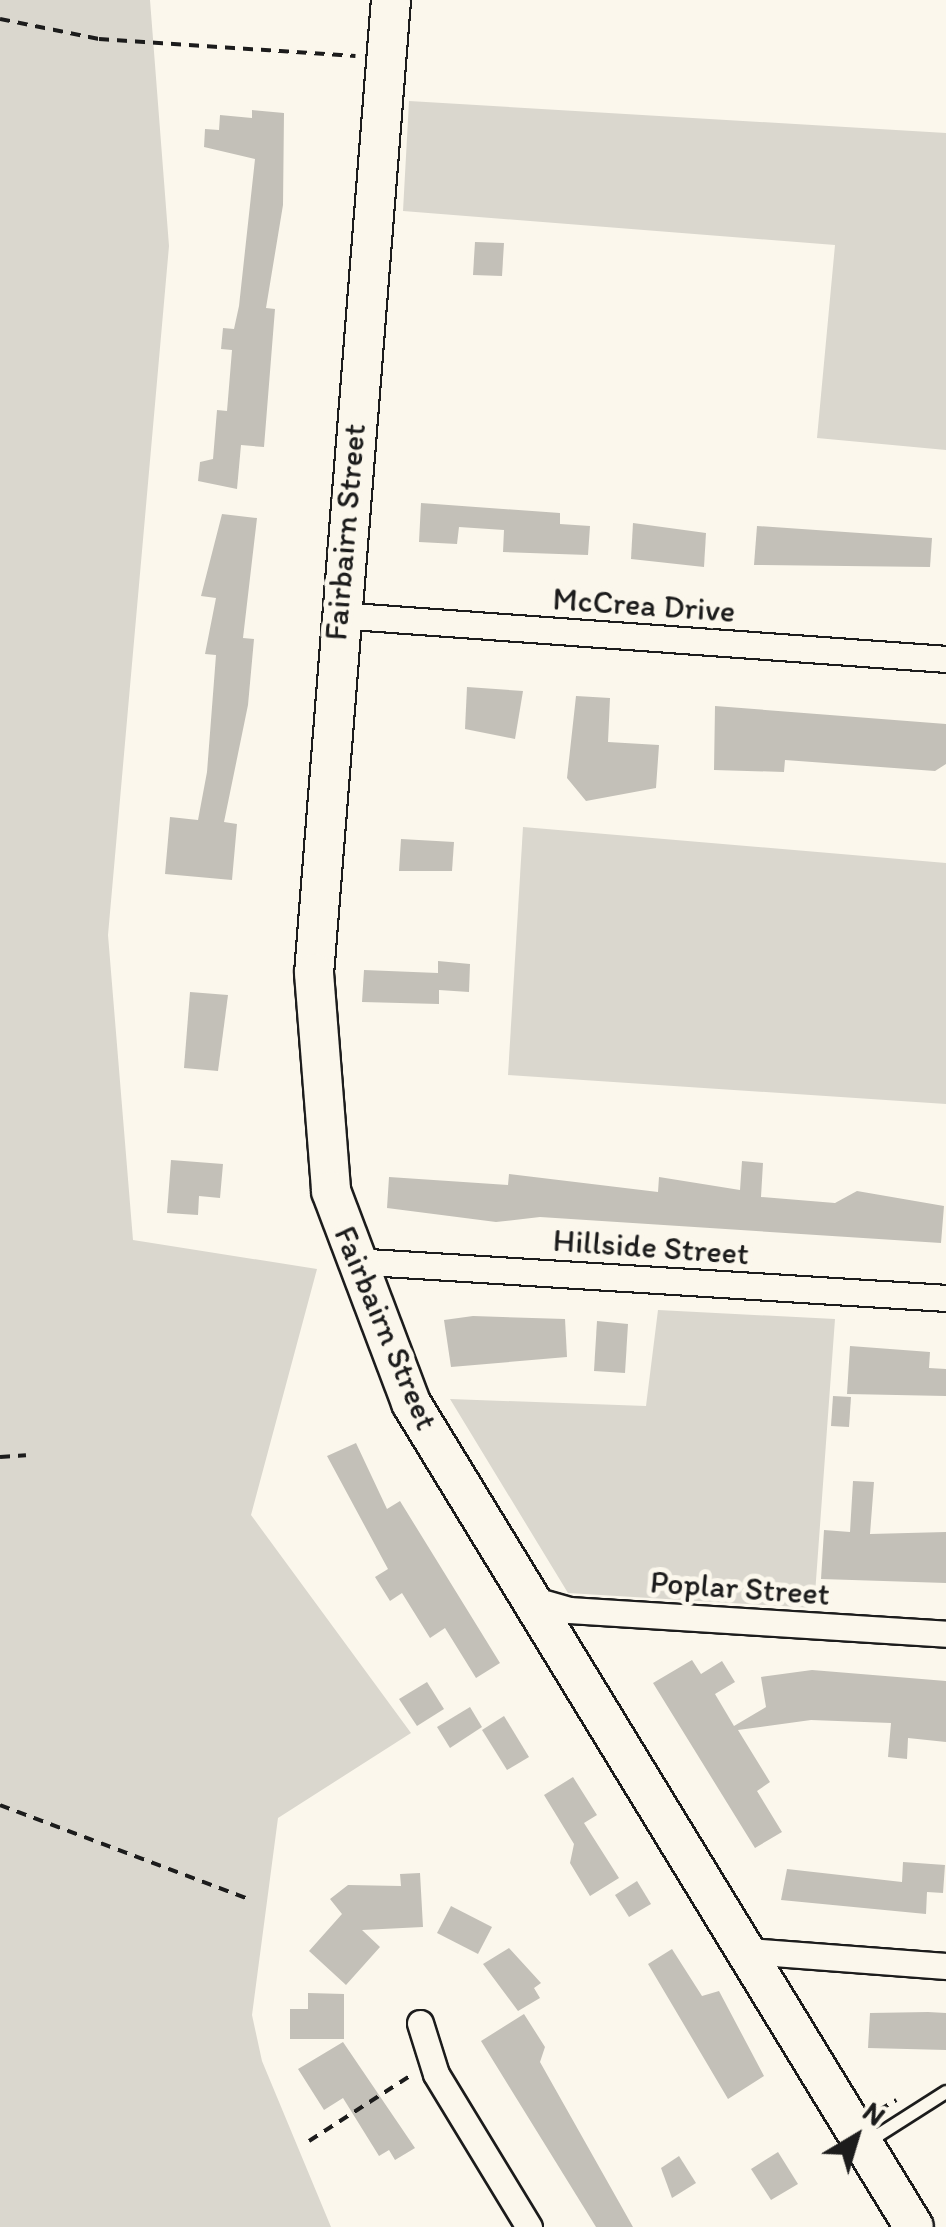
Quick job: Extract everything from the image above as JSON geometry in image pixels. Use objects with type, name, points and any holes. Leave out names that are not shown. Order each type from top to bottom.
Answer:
[{"type":"main road","name":"Fairbairn Street","points":[[392,0],[337,616],[314,972],[318,1096],[352,1262],[411,1404],[914,2227]]},
{"type":"street","name":"McCrea Drive","points":[[337,616],[946,659]]},
{"type":"street","name":"Hillside Street","points":[[352,1262],[946,1298]]},
{"type":"street","name":"Poplar Street","points":[[531,1599],[570,1610],[946,1634]]},
{"type":"street","points":[[748,1951],[946,1966]]},
{"type":"street","points":[[420,2024],[431,2062],[529,2227]]},
{"type":"lane","points":[[864,2144],[946,2092]]},
{"type":"path","points":[[0,19],[99,39],[385,58]]},
{"type":"path","points":[[0,1457],[26,1454]]},
{"type":"path","points":[[0,1805],[249,1899]]},
{"type":"path","points":[[309,2141],[431,2062]]},
{"type":"shaded area","points":[[0,0],[150,0],[169,246],[108,935],[133,1240],[317,1269],[251,1515],[411,1733],[278,1818],[252,2015],[262,2061],[331,2227],[0,2227]]},
{"type":"shaded area","points":[[409,101],[946,133],[946,450],[817,438],[835,245],[403,211]]},
{"type":"shaded area","points":[[523,827],[946,863],[946,1104],[508,1075]]},
{"type":"shaded area","points":[[658,1310],[835,1319],[814,1608],[568,1593],[450,1399],[646,1406]]},
{"type":"building","points":[[252,110],[284,113],[283,205],[266,308],[275,309],[264,447],[241,445],[237,489],[198,481],[200,462],[213,459],[217,410],[227,411],[232,350],[221,349],[223,328],[234,329],[239,306],[255,159],[204,147],[205,129],[219,130],[220,115],[252,118]]},
{"type":"building","points":[[475,242],[504,243],[502,276],[473,275]]},
{"type":"building","points":[[421,503],[560,513],[560,524],[590,526],[588,555],[503,552],[504,530],[459,527],[457,544],[419,542]]},
{"type":"building","points":[[222,514],[257,518],[243,638],[254,639],[248,705],[224,822],[237,824],[232,880],[165,874],[170,817],[198,820],[207,772],[216,655],[205,654],[216,598],[201,596]]},
{"type":"building","points":[[633,523],[706,533],[704,567],[631,559]]},
{"type":"building","points":[[757,526],[932,538],[930,567],[754,565]]},
{"type":"building","points":[[467,687],[523,691],[515,739],[465,729]]},
{"type":"building","points":[[576,696],[610,698],[608,742],[659,745],[656,788],[586,801],[567,778]]},
{"type":"building","points":[[715,706],[946,724],[946,764],[935,771],[785,760],[784,772],[714,770]]},
{"type":"building","points":[[401,839],[454,842],[452,871],[399,871]]},
{"type":"building","points":[[438,961],[470,964],[469,992],[439,990],[439,1004],[362,1002],[364,970],[438,973]]},
{"type":"building","points":[[190,992],[228,995],[218,1071],[184,1068]]},
{"type":"building","points":[[171,1160],[223,1164],[220,1198],[199,1196],[198,1215],[167,1213]]},
{"type":"building","points":[[742,1161],[763,1163],[761,1197],[835,1203],[857,1191],[944,1206],[941,1243],[540,1217],[496,1222],[387,1208],[389,1177],[508,1185],[509,1174],[658,1192],[659,1177],[740,1190]]},
{"type":"building","points":[[473,1316],[565,1319],[567,1357],[451,1367],[444,1320]]},
{"type":"building","points":[[597,1321],[628,1324],[625,1373],[594,1371]]},
{"type":"building","points":[[850,1346],[930,1352],[929,1368],[946,1369],[946,1396],[847,1394]]},
{"type":"building","points":[[833,1396],[851,1397],[849,1427],[831,1426]]},
{"type":"building","points":[[356,1443],[387,1509],[400,1501],[500,1663],[476,1678],[445,1628],[430,1638],[402,1593],[390,1601],[375,1577],[388,1569],[327,1456]]},
{"type":"building","points":[[853,1481],[874,1482],[870,1534],[946,1532],[946,1583],[821,1579],[824,1530],[850,1532]]},
{"type":"building","points":[[692,1660],[701,1674],[722,1661],[735,1682],[715,1694],[734,1726],[766,1707],[761,1677],[812,1670],[946,1681],[946,1742],[908,1738],[907,1759],[888,1757],[891,1723],[811,1720],[738,1730],[770,1782],[757,1791],[782,1832],[755,1848],[653,1683]]},
{"type":"building","points":[[427,1682],[444,1709],[417,1726],[399,1699]]},
{"type":"building","points":[[470,1707],[482,1727],[450,1748],[437,1727]]},
{"type":"building","points":[[504,1716],[529,1757],[507,1770],[482,1730]]},
{"type":"building","points":[[573,1777],[597,1815],[584,1823],[619,1878],[590,1896],[570,1863],[574,1844],[544,1795]]},
{"type":"building","points":[[903,1862],[945,1865],[943,1893],[927,1892],[926,1914],[781,1900],[787,1869],[902,1882]]},
{"type":"building","points":[[420,1873],[423,1927],[362,1930],[380,1947],[346,1985],[309,1951],[342,1914],[330,1899],[348,1885],[401,1886],[400,1874]]},
{"type":"building","points":[[637,1881],[651,1904],[629,1917],[615,1895]]},
{"type":"building","points":[[451,1906],[492,1927],[478,1954],[437,1933]]},
{"type":"building","points":[[509,1948],[541,1983],[534,1988],[540,1998],[518,2011],[483,1964]]},
{"type":"building","points":[[672,1949],[702,1996],[719,1991],[764,2076],[728,2099],[648,1964]]},
{"type":"building","points":[[308,1993],[344,1994],[344,2039],[290,2039],[290,2009],[308,2009]]},
{"type":"building","points":[[870,2013],[946,2013],[946,2050],[868,2048]]},
{"type":"building","points":[[524,2014],[545,2047],[540,2062],[633,2227],[596,2227],[481,2041]]},
{"type":"building","points":[[343,2042],[415,2148],[395,2160],[389,2150],[379,2156],[343,2098],[324,2110],[298,2069]]},
{"type":"building","points":[[778,2152],[798,2184],[771,2200],[751,2169]]},
{"type":"building","points":[[679,2156],[696,2183],[672,2198],[661,2168]]}]
